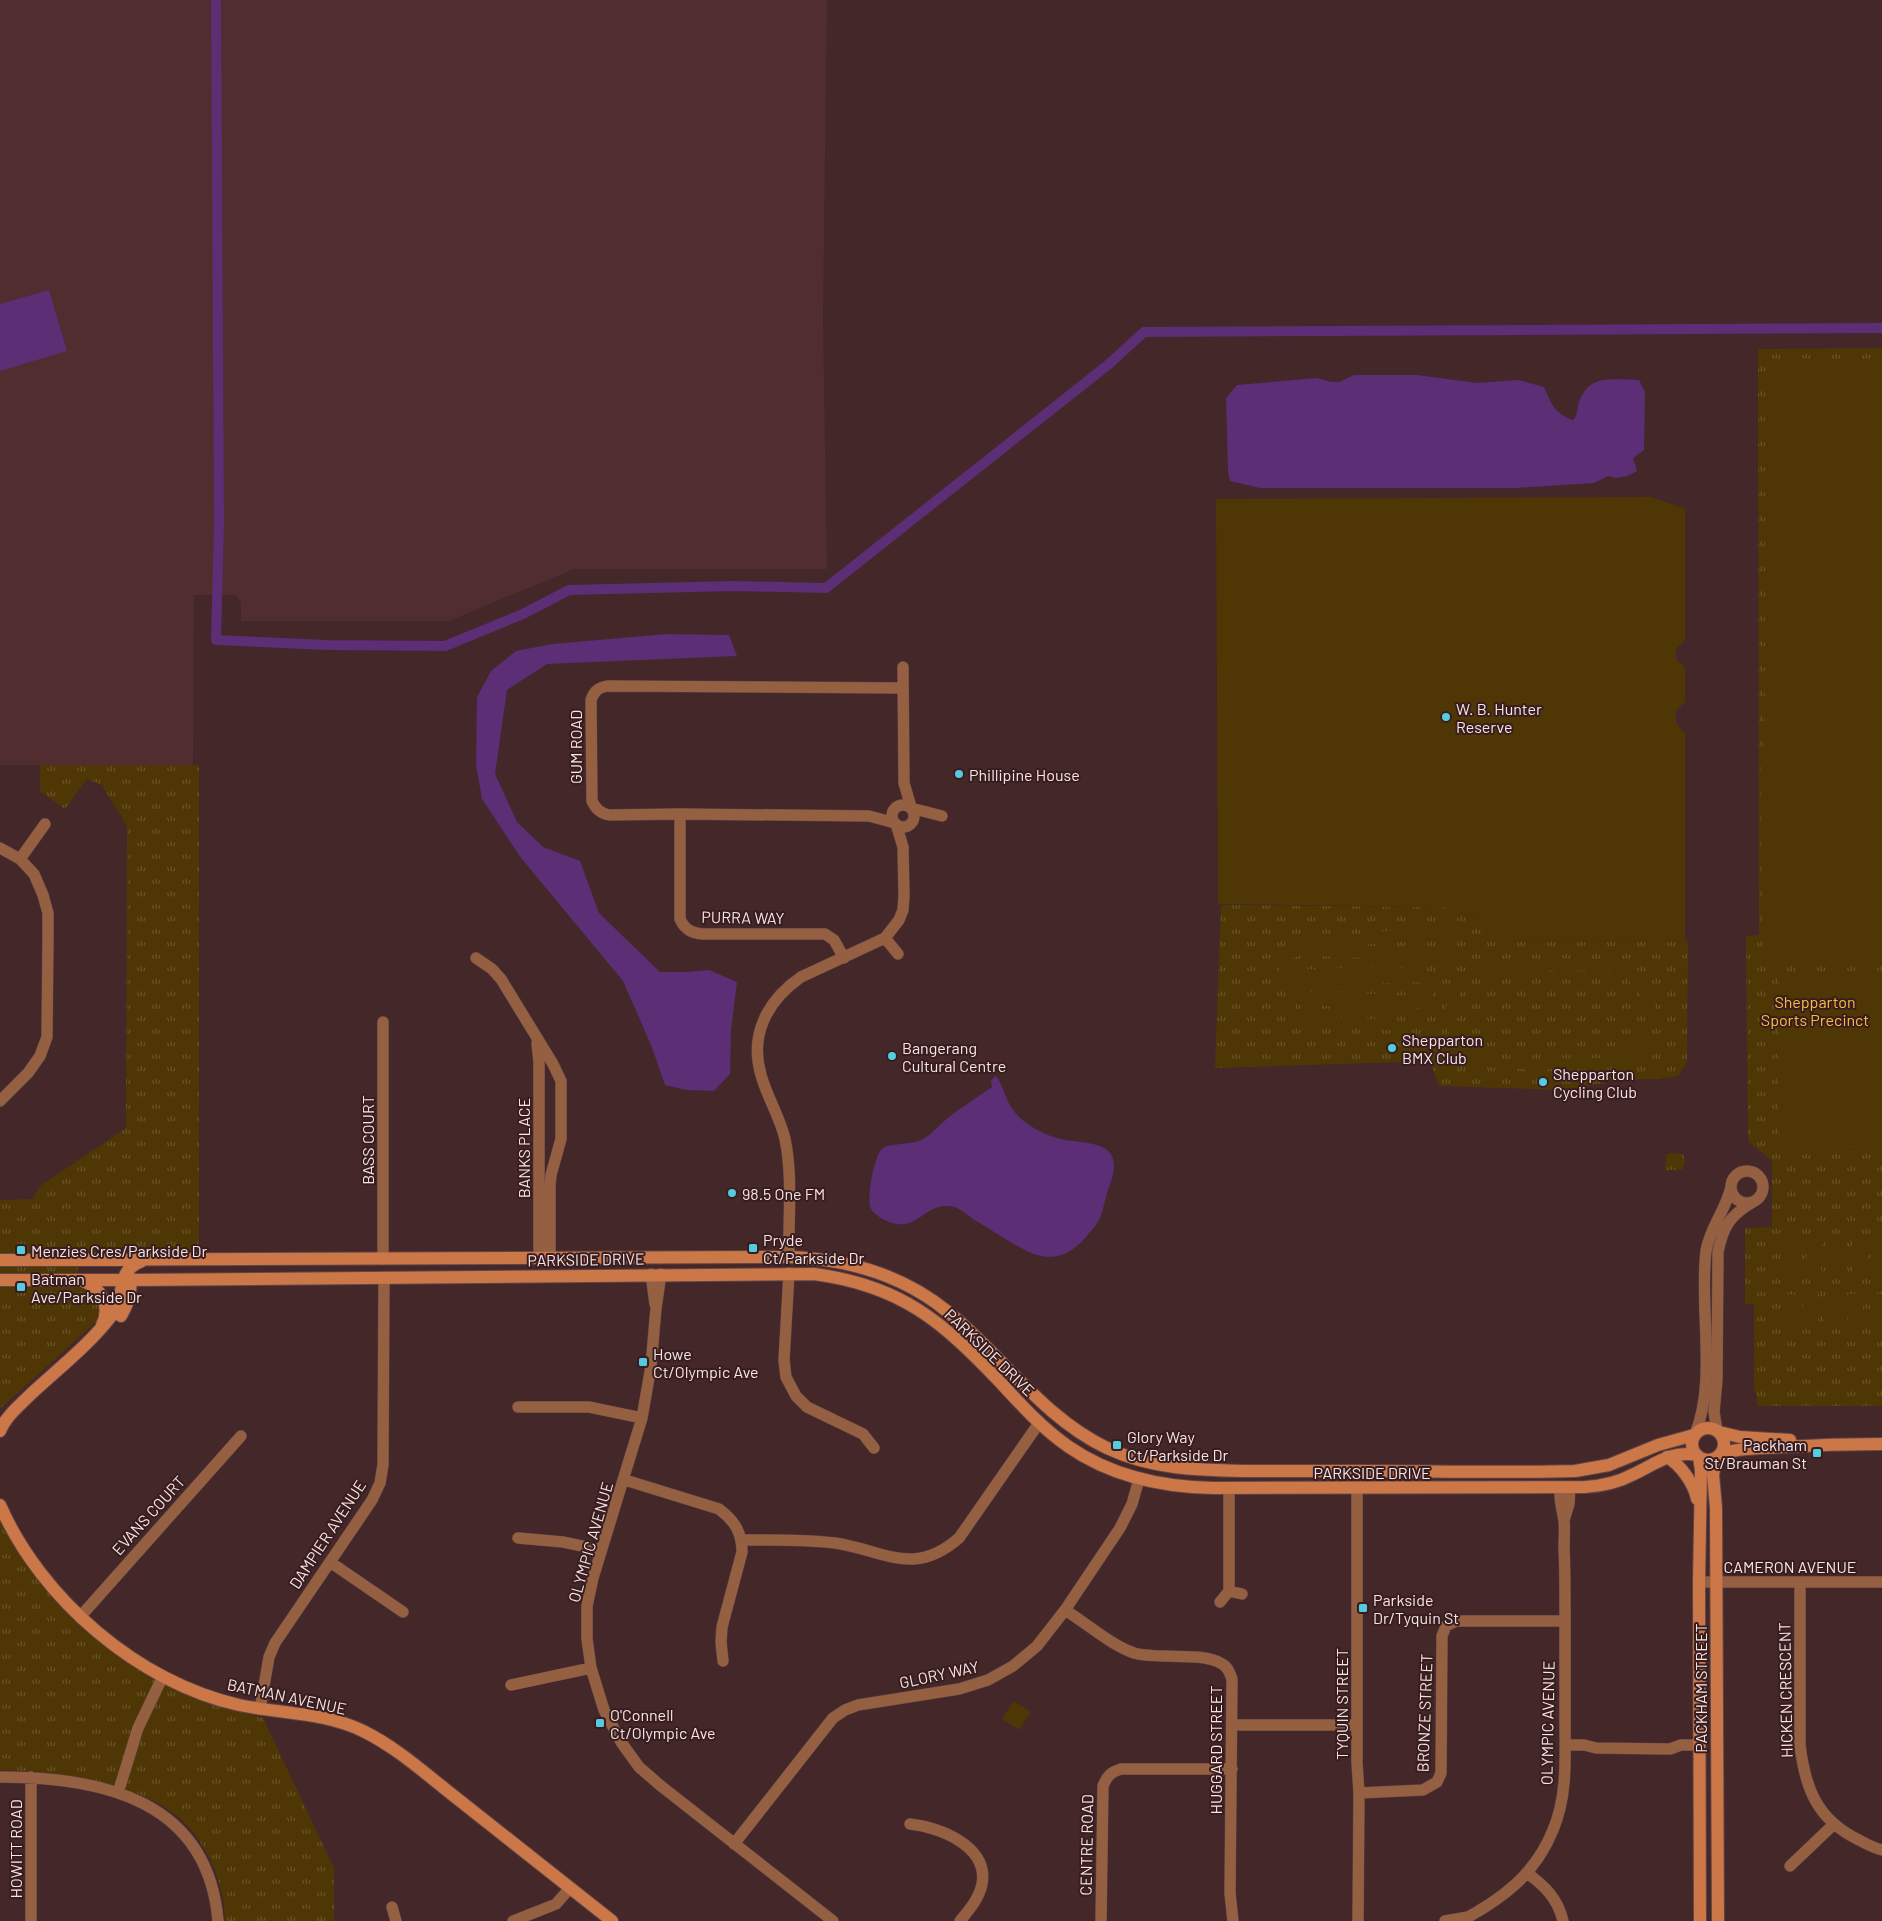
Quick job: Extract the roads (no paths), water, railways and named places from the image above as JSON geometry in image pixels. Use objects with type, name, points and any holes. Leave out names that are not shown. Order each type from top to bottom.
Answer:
[{"type":"street","points":[[874,1448],[863,1434],[807,1408],[796,1396],[786,1377],[784,1360],[789,1257],[788,1162],[785,1138],[760,1074],[757,1046],[767,1012],[777,997],[801,978],[885,938],[899,920],[903,910],[904,847],[915,816],[904,783],[903,667]]},
{"type":"street","name":"GUM ROAD","points":[[895,824],[869,816],[609,815],[602,813],[592,801],[591,700],[594,692],[599,688],[607,686],[904,688]]},
{"type":"street","points":[[904,783],[892,815],[904,847]]},
{"type":"street","points":[[895,808],[904,804],[942,816],[912,823],[904,827],[895,824]]},
{"type":"street","name":"GUM ROAD","points":[[869,816],[895,808]]},
{"type":"street","name":"PURRA WAY","points":[[680,814],[680,919],[686,929],[703,934],[825,934],[834,940],[844,958]]},
{"type":"street","points":[[20,859],[45,824]]},
{"type":"street","points":[[0,848],[20,859],[34,874],[44,895],[48,914],[47,1037],[40,1056],[28,1073],[0,1101]]},
{"type":"street","points":[[885,938],[898,954]]},
{"type":"street","name":"BANKS PLACE","points":[[476,958],[498,975],[553,1064],[561,1081],[561,1139],[544,1192]]},
{"type":"street","name":"BASS COURT","points":[[383,1022],[383,1259]]},
{"type":"street","name":"BANKS PLACE","points":[[536,1038],[539,1063],[539,1162],[544,1192],[544,1258]]},
{"type":"street","points":[[539,1162],[554,1163]]},
{"type":"street","points":[[1719,1455],[1724,1442],[1718,1431],[1714,1412],[1717,1380],[1718,1252],[1724,1230],[1732,1216],[1761,1195],[1763,1188],[1762,1179],[1756,1173],[1747,1170],[1734,1177],[1726,1202],[1710,1233],[1706,1251],[1705,1382],[1700,1419],[1692,1445],[1698,1456],[1709,1460],[1734,1451],[1776,1443]]},
{"type":"street","points":[[1731,1187],[1732,1194],[1738,1200],[1745,1203],[1753,1202]]},
{"type":"street","name":"PARKSIDE DRIVE","points":[[0,1260],[789,1257],[845,1263],[894,1279],[948,1311],[1050,1409],[1070,1426],[1106,1448],[1143,1462],[1193,1470],[1296,1472],[1565,1471],[1610,1465],[1658,1445],[1695,1434]]},
{"type":"street","points":[[544,1258],[545,1275]]},
{"type":"street","points":[[656,1258],[656,1274]]},
{"type":"street","points":[[383,1259],[384,1277]]},
{"type":"street","points":[[95,1334],[109,1328],[122,1313],[128,1298],[127,1277],[132,1266],[147,1260]]},
{"type":"street","points":[[29,1261],[70,1267],[115,1268],[127,1277]]},
{"type":"street","name":"PARKSIDE DRIVE","points":[[0,1280],[80,1280],[127,1277],[384,1277],[788,1273],[837,1277],[864,1284],[908,1302],[960,1341],[1039,1423],[1060,1440],[1109,1469],[1139,1479],[1178,1486],[1230,1489],[1593,1487],[1610,1484],[1635,1474],[1667,1457],[1680,1453],[1698,1456]]},
{"type":"street","name":"OLYMPIC AVENUE","points":[[656,1274],[656,1308],[651,1366],[642,1418],[587,1606],[587,1639],[591,1668],[604,1710],[621,1742],[639,1767],[660,1786],[833,1921]]},
{"type":"street","name":"DAMPIER AVENUE","points":[[260,1710],[269,1657],[275,1643],[372,1500],[380,1483],[383,1465],[384,1277]]},
{"type":"street","points":[[0,1431],[13,1412],[95,1334],[105,1317],[103,1298],[92,1285],[80,1280]]},
{"type":"street","points":[[518,1406],[589,1408],[642,1418]]},
{"type":"street","points":[[742,1540],[811,1541],[856,1547],[896,1559],[911,1560],[928,1557],[945,1550],[958,1538],[1050,1409]]},
{"type":"street","points":[[1695,1434],[1706,1428],[1740,1437],[1776,1443],[1882,1444]]},
{"type":"street","name":"EVANS COURT","points":[[80,1617],[241,1436]]},
{"type":"street","name":"PACKHAM STREET","points":[[1718,1921],[1716,1508],[1713,1474],[1719,1455]]},
{"type":"street","name":"PACKHAM STREET","points":[[1698,1456],[1701,1471],[1699,1507],[1700,1921]]},
{"type":"street","points":[[1667,1457],[1676,1463],[1694,1489],[1699,1507]]},
{"type":"street","points":[[1139,1479],[1143,1462]]},
{"type":"street","points":[[1357,1471],[1357,1488]]},
{"type":"street","points":[[1565,1471],[1565,1487]]},
{"type":"street","points":[[1296,1472],[1296,1488]]},
{"type":"street","name":"GLORY WAY","points":[[734,1844],[833,1718],[845,1710],[858,1705],[958,1689],[988,1680],[1013,1666],[1037,1646],[1065,1610],[1120,1528],[1132,1504],[1139,1479]]},
{"type":"street","points":[[625,1480],[719,1510],[729,1516],[737,1526],[742,1540],[742,1552],[722,1628],[723,1661]]},
{"type":"street","name":"OLYMPIC AVENUE","points":[[1445,1921],[1465,1919],[1483,1910],[1500,1898],[1527,1873],[1541,1853],[1553,1830],[1564,1782],[1564,1520],[1570,1501],[1565,1487]]},
{"type":"street","name":"TYQUIN STREET","points":[[1357,1488],[1357,1763],[1360,1793],[1358,1921]]},
{"type":"street","points":[[1220,1602],[1229,1591],[1230,1489]]},
{"type":"street","name":"BATMAN AVENUE","points":[[0,1505],[12,1530],[27,1554],[48,1581],[80,1617],[102,1636],[138,1662],[163,1676],[237,1705],[260,1710],[311,1715],[338,1720],[363,1731],[407,1759],[612,1921]]},
{"type":"street","points":[[518,1538],[563,1542],[602,1550]]},
{"type":"street","points":[[330,1562],[403,1612]]},
{"type":"street","name":"CAMERON AVENUE","points":[[1699,1582],[1882,1582]]},
{"type":"street","name":"HICKEN CRESCENT","points":[[1800,1582],[1800,1745],[1803,1768],[1812,1793],[1833,1824],[1844,1832],[1882,1850]]},
{"type":"street","points":[[1229,1591],[1242,1594]]},
{"type":"street","name":"HUGGARD STREET","points":[[1065,1610],[1132,1652],[1145,1656],[1201,1658],[1223,1664],[1230,1671],[1232,1679],[1230,1893],[1233,1921]]},
{"type":"street","name":"BRONZE STREET","points":[[1360,1793],[1417,1791],[1432,1787],[1437,1782],[1441,1774],[1442,1636],[1446,1626],[1456,1621],[1565,1621]]},
{"type":"street","points":[[511,1685],[591,1668]]},
{"type":"street","points":[[118,1793],[138,1728],[163,1676]]},
{"type":"street","points":[[1232,1725],[1357,1725]]},
{"type":"street","points":[[1565,1748],[1584,1752],[1596,1748],[1670,1749],[1681,1746],[1716,1749]]},
{"type":"street","name":"CENTRE ROAD","points":[[1102,1921],[1103,1786],[1106,1778],[1112,1772],[1121,1769],[1232,1769]]},
{"type":"street","points":[[0,1777],[30,1777],[67,1781],[118,1793],[140,1801],[154,1809],[172,1821],[191,1843],[206,1867],[213,1887],[218,1921]]},
{"type":"street","name":"HOWITT ROAD","points":[[30,1777],[32,1921]]},
{"type":"street","points":[[910,1824],[937,1829],[954,1838],[971,1850],[980,1864],[982,1883],[979,1894],[960,1921]]},
{"type":"street","points":[[1790,1866],[1833,1824]]},
{"type":"street","points":[[1527,1873],[1542,1884],[1554,1897],[1563,1921]]},
{"type":"street","points":[[513,1921],[556,1904],[570,1888]]},
{"type":"street","points":[[392,1908],[396,1921]]},
{"type":"waterway","points":[[216,0],[219,525],[216,640],[327,645],[445,646],[523,614],[569,590],[734,586],[826,588],[1109,364],[1144,332],[1882,328]]},
{"type":"place","name":"W. B. Hunter Reserve","points":[[1446,717]]},
{"type":"place","name":"Phillipine House","points":[[959,774]]},
{"type":"place","name":"Shepparton BMX Club","points":[[1392,1048]]},
{"type":"place","name":"Bangerang Cultural Centre","points":[[892,1056]]},
{"type":"place","name":"Shepparton Cycling Club","points":[[1543,1082]]},
{"type":"place","name":"98.5 One FM","points":[[732,1193]]},
{"type":"place","name":"Pryde Ct/Parkside Dr","points":[[753,1248]]},
{"type":"place","name":"Menzies Cres/Parkside Dr","points":[[21,1250]]},
{"type":"place","name":"Batman Ave/Parkside Dr","points":[[21,1287]]},
{"type":"place","name":"Howe Ct/Olympic Ave","points":[[643,1362]]},
{"type":"place","name":"Glory Way Ct/Parkside Dr","points":[[1117,1445]]},
{"type":"place","name":"Packham St/Brauman St","points":[[1817,1453]]},
{"type":"place","name":"Parkside Dr/Tyquin St","points":[[1363,1608]]},
{"type":"place","name":"O'Connell Ct/Olympic Ave","points":[[600,1723]]},
{"type":"park label","name":"Shepparton Sports Precinct","points":[[1815,1010]]}]
